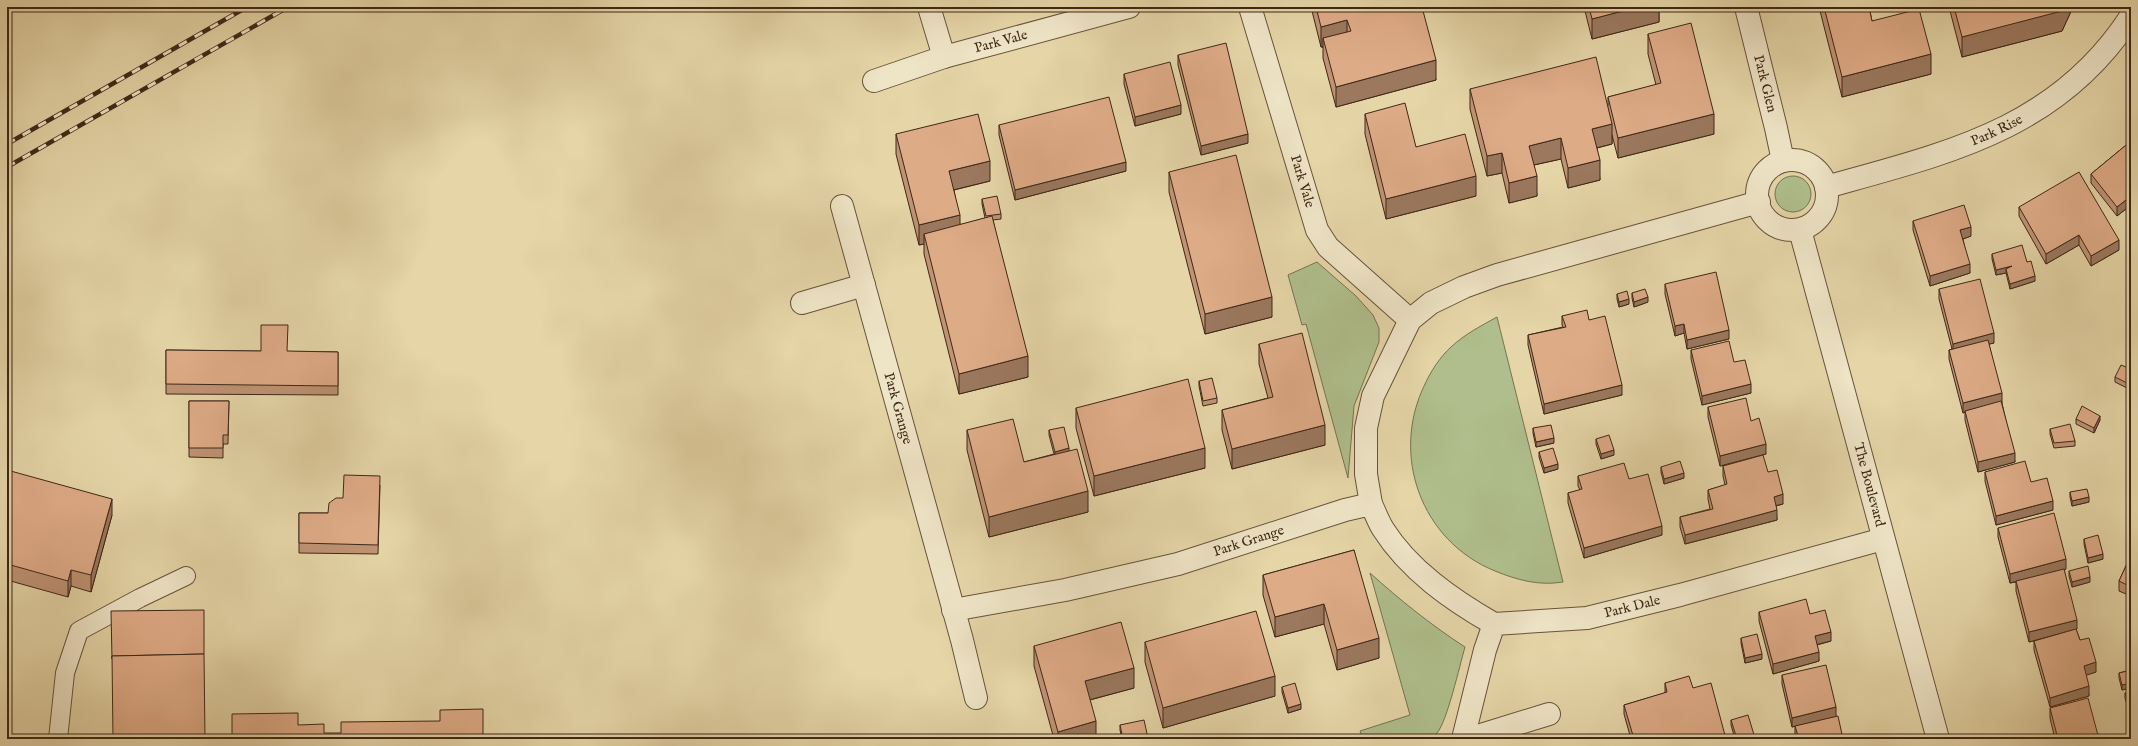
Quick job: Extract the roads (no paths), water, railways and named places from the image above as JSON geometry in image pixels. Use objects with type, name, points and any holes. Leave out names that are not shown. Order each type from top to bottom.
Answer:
[{"type":"street","points":[[929,7],[944,57]]},
{"type":"street","name":"Park Vale","points":[[874,81],[944,57],[1129,7]]},
{"type":"street","name":"Park Vale","points":[[1250,7],[1317,230],[1328,248],[1410,320]]},
{"type":"street","name":"Park Glen","points":[[1746,7],[1783,161]]},
{"type":"street","name":"Park Rise","points":[[1826,187],[1894,168],[1980,140],[2008,127],[2045,105],[2071,85],[2093,65],[2112,43],[2131,16]]},
{"type":"street","points":[[1797,160],[1810,165],[1821,174],[1826,187],[1827,201],[1822,214],[1813,223],[1800,230],[1789,230],[1777,227],[1766,219],[1758,202],[1757,194],[1760,180],[1769,168],[1783,161],[1797,160]]},
{"type":"street","points":[[1463,739],[1485,650],[1494,624],[1458,603],[1427,577],[1400,551],[1382,528],[1371,504],[1366,474],[1366,428],[1373,396],[1410,320],[1431,303],[1464,287],[1497,275],[1758,202]]},
{"type":"street","name":"Park Grange","points":[[842,206],[976,698]]},
{"type":"street","name":"The Boulevard","points":[[1800,230],[1938,739]]},
{"type":"street","points":[[802,303],[864,285]]},
{"type":"street","name":"Park Grange","points":[[953,610],[1065,590],[1178,564],[1345,510],[1371,504]]},
{"type":"street","name":"Park Dale","points":[[1494,624],[1587,618],[1680,595],[1883,539]]},
{"type":"street","points":[[1468,739],[1549,714]]},
{"type":"lane","points":[[58,739],[65,673],[79,632],[140,598],[186,576]]},
{"type":"railway","points":[[7,144],[247,7]]},
{"type":"railway","points":[[7,167],[288,7]]}]
